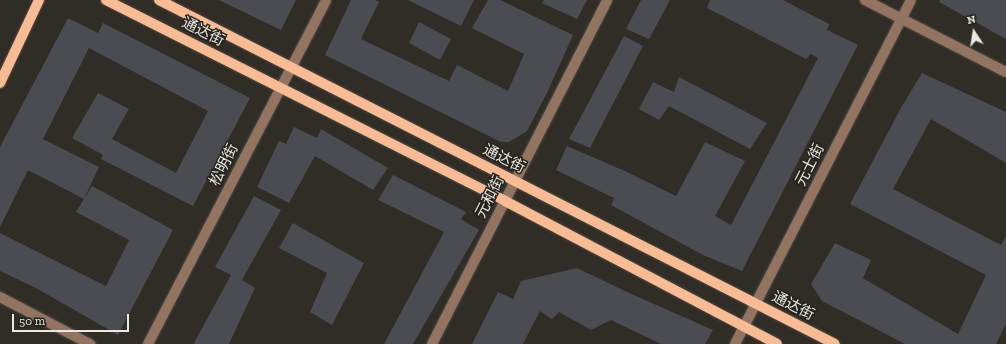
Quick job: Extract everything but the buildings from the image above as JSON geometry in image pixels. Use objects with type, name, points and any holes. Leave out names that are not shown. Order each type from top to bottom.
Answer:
[{"type":"main road","points":[[0,83],[40,0]]},
{"type":"main road","name":"通达街","points":[[106,0],[505,201],[777,344]]},
{"type":"main road","name":"通达街","points":[[159,0],[835,344]]},
{"type":"street","name":"松明街","points":[[148,344],[326,0]]},
{"type":"street","name":"元和街","points":[[432,344],[607,0]]},
{"type":"street","points":[[865,0],[1006,72]]},
{"type":"street","name":"元士街","points":[[735,344],[911,0]]},
{"type":"street","points":[[0,297],[90,344]]}]
